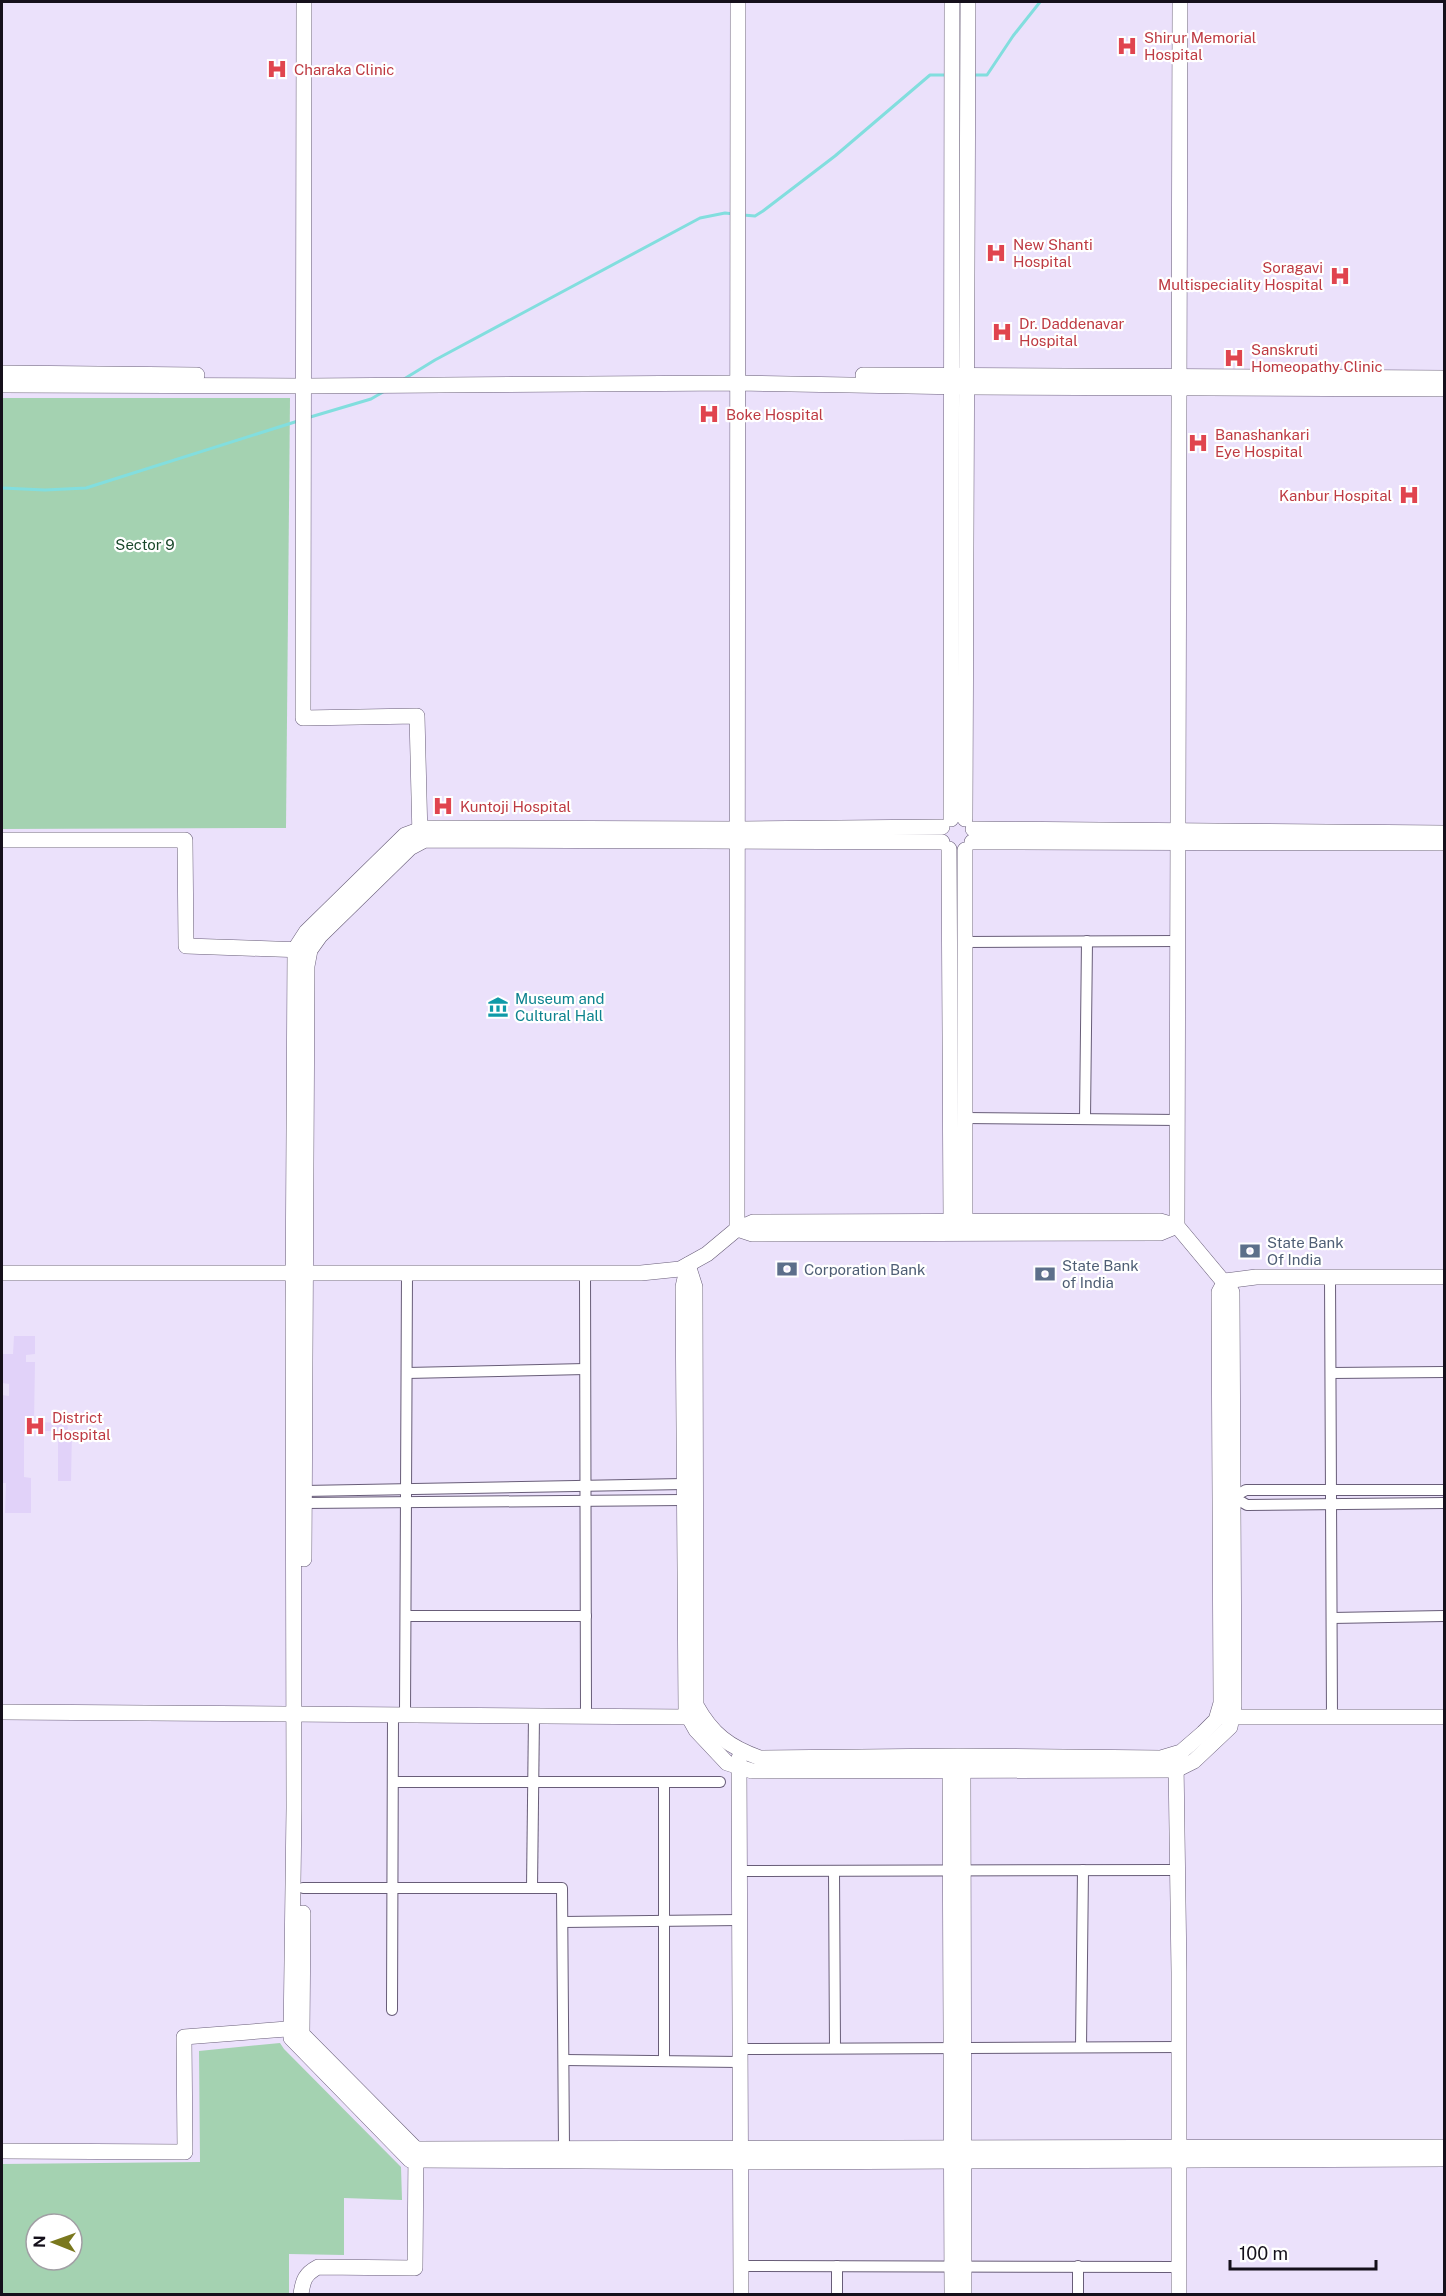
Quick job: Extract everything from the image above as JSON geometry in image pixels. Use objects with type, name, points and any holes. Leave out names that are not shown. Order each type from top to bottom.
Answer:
[{"type":"street","points":[[2,840],[185,840],[186,946],[303,950],[387,871],[420,836],[417,716],[303,718],[304,2]]},
{"type":"street","points":[[737,1229],[738,2]]},
{"type":"street","points":[[952,2],[959,381]]},
{"type":"street","points":[[958,1225],[959,381],[969,2]]},
{"type":"street","points":[[1177,1226],[1180,2]]},
{"type":"street","points":[[2,373],[304,381],[370,386],[416,381],[738,379],[1179,382],[1444,378]]},
{"type":"street","points":[[2,385],[304,381],[388,376],[416,381]]},
{"type":"street","points":[[1179,382],[1444,389]]},
{"type":"street","points":[[1178,837],[1444,833]]},
{"type":"street","points":[[420,836],[425,840],[738,835],[957,835],[1444,843]]},
{"type":"street","points":[[957,835],[964,942],[965,1118],[958,1225]]},
{"type":"street","points":[[1085,1119],[1087,941]]},
{"type":"street","points":[[964,942],[1178,941]]},
{"type":"street","points":[[297,2028],[301,1496],[299,1274],[307,966],[303,950]]},
{"type":"street","points":[[965,1118],[1178,1120]]},
{"type":"street","points":[[688,1265],[695,1287],[696,1705],[694,1715],[696,1730],[727,1763],[752,1771],[1161,1758],[1181,1752],[1224,1717],[1234,1706],[1232,1292],[1177,1226],[1160,1221],[958,1225],[752,1234],[737,1229]]},
{"type":"street","points":[[2,1273],[641,1274],[681,1269],[707,1254],[737,1229]]},
{"type":"street","points":[[688,1265],[683,1287],[686,1712],[706,1722],[739,1750],[760,1758],[957,1766],[1176,1770],[1194,1761],[1230,1727],[1224,1717],[1221,1703],[1219,1292],[1225,1281]]},
{"type":"street","points":[[392,2010],[393,1782],[406,1616],[407,1274]]},
{"type":"street","points":[[585,1274],[586,1716]]},
{"type":"street","points":[[1225,1281],[1256,1277],[1444,1277]]},
{"type":"street","points":[[1330,1277],[1332,1718]]},
{"type":"street","points":[[407,1373],[585,1369]]},
{"type":"street","points":[[1330,1373],[1444,1372]]},
{"type":"street","points":[[301,1496],[406,1489],[586,1486],[684,1492]]},
{"type":"street","points":[[1233,1497],[1246,1491],[1444,1490]]},
{"type":"street","points":[[301,1496],[406,1502],[586,1500],[684,1492]]},
{"type":"street","points":[[1233,1497],[1247,1505],[1444,1503]]},
{"type":"street","points":[[406,1616],[586,1616]]},
{"type":"street","points":[[1332,1618],[1444,1616]]},
{"type":"street","points":[[2,1712],[694,1715]]},
{"type":"street","points":[[299,1714],[303,1888],[297,2028],[291,2038],[410,2160],[416,2154],[564,2148],[740,2154]]},
{"type":"street","points":[[532,1888],[534,1716]]},
{"type":"street","points":[[1224,1717],[1444,1717]]},
{"type":"street","points":[[739,1750],[741,2295]]},
{"type":"street","points":[[1176,1754],[1179,2295]]},
{"type":"street","points":[[952,2295],[958,2266],[957,1766]]},
{"type":"street","points":[[393,1782],[720,1782]]},
{"type":"street","points":[[664,1782],[664,2061]]},
{"type":"street","points":[[1081,2047],[1083,1870]]},
{"type":"street","points":[[740,1871],[1177,1870]]},
{"type":"street","points":[[834,1871],[835,2048]]},
{"type":"street","points":[[303,1888],[562,1888],[564,2148]]},
{"type":"street","points":[[563,1922],[740,1920]]},
{"type":"street","points":[[2,2151],[185,2151],[184,2037],[297,2028]]},
{"type":"street","points":[[564,2060],[664,2061],[835,2048],[1179,2047]]},
{"type":"street","points":[[416,2154],[1179,2153],[1444,2147]]},
{"type":"street","points":[[1179,2153],[1444,2158]]},
{"type":"street","points":[[301,2295],[303,2280],[307,2272],[318,2267],[416,2268],[416,2154]]},
{"type":"street","points":[[741,2266],[1179,2266]]},
{"type":"street","points":[[837,2266],[837,2295]]},
{"type":"street","points":[[958,2266],[964,2295]]},
{"type":"street","points":[[1078,2266],[1078,2295]]},
{"type":"shaded area","name":"District Hospital","points":[[14,1336],[35,1336],[35,1354],[26,1355],[26,1362],[35,1362],[34,1422],[67,1423],[68,1430],[72,1430],[71,1481],[58,1481],[58,1431],[24,1431],[24,1477],[31,1478],[31,1513],[5,1513],[6,1483],[2,1483],[2,1395],[9,1396],[9,1384],[2,1383],[2,1354],[13,1354]]},
{"type":"green space","name":"Sector 9","points":[[2,398],[290,398],[286,828],[2,829]]},
{"type":"green space","points":[[280,2043],[401,2167],[402,2200],[344,2198],[344,2255],[289,2254],[289,2294],[2,2294],[2,2164],[200,2162],[199,2051]]},
{"type":"waterway","points":[[972,75],[987,75],[1013,36],[1040,2]]},
{"type":"waterway","points":[[743,215],[755,216],[763,211],[835,156],[930,75],[947,75]]},
{"type":"waterway","points":[[404,379],[435,360],[700,218],[725,213],[734,214]]},
{"type":"waterway","points":[[307,418],[371,399],[383,392]]},
{"type":"waterway","points":[[2,488],[45,490],[86,488],[298,421]]},
{"type":"place","name":"Shirur Memorial Hospital","points":[[1127,46]]},
{"type":"place","name":"Charaka Clinic","points":[[277,69]]},
{"type":"place","name":"New Shanti Hospital","points":[[996,253]]},
{"type":"place","name":"Soragavi Multispeciality Hospital","points":[[1340,276]]},
{"type":"place","name":"Dr. Daddenavar Hospital","points":[[1002,332]]},
{"type":"place","name":"Sanskruti Homeopathy Clinic","points":[[1234,358]]},
{"type":"place","name":"Boke Hospital","points":[[709,414]]},
{"type":"place","name":"Banashankari Eye Hospital","points":[[1198,443]]},
{"type":"place","name":"Kanbur Hospital","points":[[1409,495]]},
{"type":"place","name":"Kuntoji Hospital","points":[[443,806]]},
{"type":"place","name":"Museum and Cultural Hall","points":[[498,1007]]},
{"type":"place","name":"State Bank Of India","points":[[1250,1251]]},
{"type":"place","name":"Corporation Bank","points":[[787,1269]]},
{"type":"place","name":"State Bank of India","points":[[1045,1274]]},
{"type":"place","name":"District Hospital","points":[[35,1426]]}]
